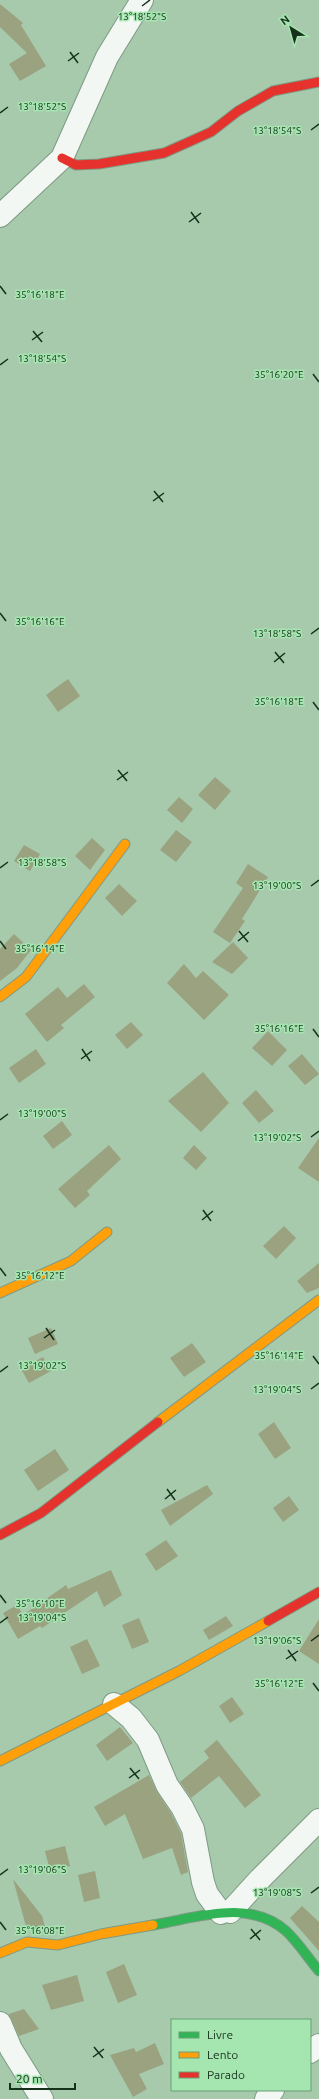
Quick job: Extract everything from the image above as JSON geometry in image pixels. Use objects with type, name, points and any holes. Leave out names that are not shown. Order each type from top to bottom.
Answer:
[{"type":"street","points":[[0,216],[62,158],[107,57],[142,0]]},
{"type":"street","points":[[62,158],[76,165],[99,164],[164,153],[211,132],[238,111],[273,92],[319,82]]},
{"type":"street","points":[[0,996],[26,977],[125,844]]},
{"type":"street","points":[[0,1293],[71,1261],[107,1232]]},
{"type":"street","points":[[0,1535],[41,1514],[276,1331],[319,1300]]},
{"type":"street","points":[[0,1761],[180,1671],[319,1592]]},
{"type":"street","points":[[114,1704],[131,1718],[148,1740],[167,1785],[194,1828],[203,1882],[208,1894],[225,1912]]},
{"type":"street","points":[[225,1912],[319,1820]]},
{"type":"street","points":[[0,1953],[27,1942],[58,1946],[101,1934],[225,1912],[258,1914],[272,1920],[286,1931],[319,1971]]},
{"type":"street","points":[[0,2023],[11,2049],[42,2099]]},
{"type":"street","points":[[311,2051],[319,2045]]},
{"type":"street","points":[[266,2099],[272,2091]]},
{"type":"building","points":[[0,4],[23,23],[21,25],[46,66],[20,81],[9,64],[27,53],[0,27]]},
{"type":"building","points":[[68,679],[80,696],[58,712],[46,695]]},
{"type":"building","points":[[215,777],[231,791],[215,810],[198,795]]},
{"type":"building","points":[[179,797],[193,809],[182,823],[167,810]]},
{"type":"building","points":[[176,830],[192,842],[176,862],[160,850]]},
{"type":"building","points":[[92,838],[105,850],[90,870],[75,856]]},
{"type":"building","points":[[24,845],[40,854],[30,871],[14,861]]},
{"type":"building","points":[[248,864],[268,877],[242,919],[245,921],[230,943],[213,932],[243,888],[236,883]]},
{"type":"building","points":[[119,884],[137,901],[122,916],[105,898]]},
{"type":"building","points":[[14,934],[31,950],[17,968],[0,981],[0,949]]},
{"type":"building","points":[[233,942],[248,958],[232,974],[212,962]]},
{"type":"building","points":[[184,964],[196,978],[203,971],[229,995],[204,1020],[167,983]]},
{"type":"building","points":[[84,984],[95,997],[61,1025],[64,1028],[47,1042],[25,1014],[58,987],[67,998]]},
{"type":"building","points":[[131,1022],[143,1035],[127,1049],[115,1035]]},
{"type":"building","points":[[268,1031],[287,1050],[272,1066],[252,1048]]},
{"type":"building","points":[[36,1049],[46,1064],[19,1083],[9,1068]]},
{"type":"building","points":[[302,1054],[319,1074],[305,1085],[288,1066]]},
{"type":"building","points":[[203,1072],[229,1103],[201,1132],[168,1101]]},
{"type":"building","points":[[256,1090],[274,1111],[259,1123],[242,1103]]},
{"type":"building","points":[[62,1121],[72,1135],[53,1149],[43,1136]]},
{"type":"building","points":[[319,1138],[319,1182],[298,1168]]},
{"type":"building","points":[[109,1145],[121,1159],[87,1191],[90,1195],[75,1208],[58,1189]]},
{"type":"building","points":[[194,1145],[207,1158],[196,1170],[183,1158]]},
{"type":"building","points":[[284,1226],[296,1238],[276,1259],[263,1246]]},
{"type":"building","points":[[319,1263],[319,1288],[307,1293],[297,1281]]},
{"type":"building","points":[[51,1328],[58,1344],[35,1354],[28,1338]]},
{"type":"building","points":[[192,1343],[206,1362],[184,1377],[170,1358]]},
{"type":"building","points":[[43,1357],[51,1371],[29,1383],[21,1369]]},
{"type":"building","points":[[274,1422],[291,1448],[275,1459],[258,1434]]},
{"type":"building","points":[[55,1449],[69,1470],[38,1491],[24,1470]]},
{"type":"building","points":[[207,1485],[213,1494],[170,1526],[161,1510]]},
{"type":"building","points":[[289,1496],[299,1510],[283,1522],[273,1508]]},
{"type":"building","points":[[166,1540],[178,1556],[156,1571],[145,1554]]},
{"type":"building","points":[[111,1570],[122,1595],[104,1607],[97,1591],[42,1628],[40,1626],[18,1639],[3,1613],[17,1605],[23,1615],[66,1585],[68,1589]]},
{"type":"building","points":[[226,1616],[233,1626],[209,1640],[203,1630]]},
{"type":"building","points":[[139,1618],[149,1642],[132,1649],[122,1625]]},
{"type":"building","points":[[319,1619],[319,1664],[299,1651]]},
{"type":"building","points":[[87,1639],[100,1666],[82,1674],[70,1647]]},
{"type":"building","points":[[232,1697],[244,1714],[230,1723],[219,1706]]},
{"type":"building","points":[[120,1727],[133,1743],[107,1761],[96,1745]]},
{"type":"building","points":[[217,1740],[261,1795],[245,1808],[219,1776],[191,1798],[180,1782],[209,1758],[204,1751]]},
{"type":"building","points":[[149,1775],[157,1792],[171,1813],[181,1833],[188,1872],[181,1875],[172,1848],[143,1859],[125,1814],[105,1826],[94,1807]]},
{"type":"building","points":[[65,1846],[70,1866],[50,1871],[45,1851]]},
{"type":"building","points":[[95,1871],[100,1898],[84,1902],[78,1875]]},
{"type":"building","points":[[13,1879],[42,1916],[46,1930],[27,1930]]},
{"type":"building","points":[[302,1906],[319,1922],[319,1951],[290,1918]]},
{"type":"building","points":[[124,1964],[137,1995],[118,2003],[106,1972]]},
{"type":"building","points":[[77,1975],[84,2001],[51,2010],[42,1985]]},
{"type":"building","points":[[24,2009],[39,2029],[19,2036],[9,2014]]},
{"type":"building","points":[[155,2043],[164,2064],[139,2074],[147,2089],[133,2097],[110,2055],[134,2048],[136,2052]]},
{"type":"traffic: fast","points":[[153,1925],[222,1913],[256,1915],[271,1921],[286,1931],[319,1971]]},
{"type":"traffic: slow","points":[[0,997],[26,977],[125,844]]},
{"type":"traffic: slow","points":[[0,1293],[71,1261],[107,1232]]},
{"type":"traffic: slow","points":[[158,1422],[319,1300]]},
{"type":"traffic: slow","points":[[0,1761],[179,1671],[268,1621]]},
{"type":"traffic: slow","points":[[0,1953],[27,1942],[58,1945],[101,1934],[153,1925]]},
{"type":"traffic: jam","points":[[62,158],[76,165],[99,164],[164,153],[211,132],[238,111],[273,91],[319,82]]},
{"type":"traffic: jam","points":[[0,1535],[41,1513],[158,1422]]},
{"type":"traffic: jam","points":[[268,1621],[319,1592]]}]
